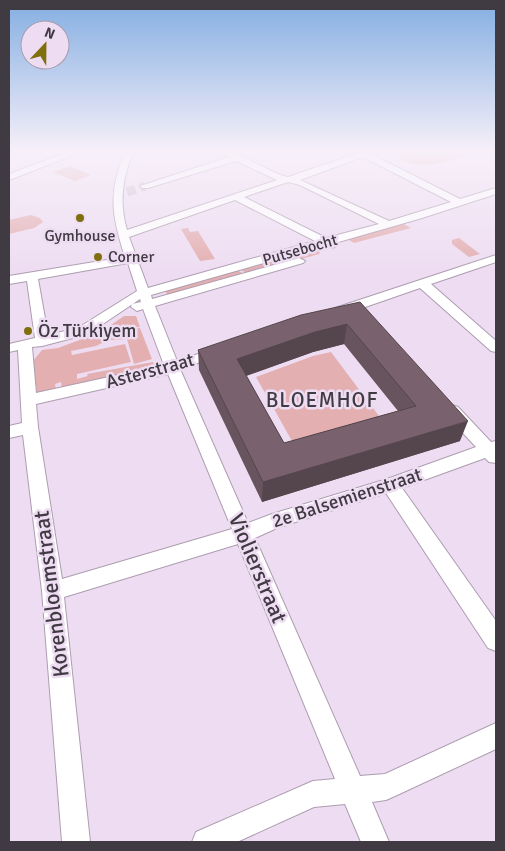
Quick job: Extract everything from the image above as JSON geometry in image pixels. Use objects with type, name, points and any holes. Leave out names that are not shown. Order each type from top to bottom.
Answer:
[{"type":"street","name":"Violierstraat","points":[[122,191],[117,207],[124,236],[145,299],[172,367],[375,842]]},
{"type":"street","points":[[124,236],[256,191]]},
{"type":"street","points":[[319,191],[388,224]]},
{"type":"street","points":[[436,191],[460,203]]},
{"type":"street","name":"Putsebocht","points":[[25,345],[83,331],[108,314],[145,299],[325,242],[496,192]]},
{"type":"street","points":[[237,197],[338,249]]},
{"type":"street","name":"Putsebocht","points":[[145,299],[338,249],[432,223],[496,202]]},
{"type":"street","points":[[418,216],[432,223]]},
{"type":"street","points":[[9,280],[131,259]]},
{"type":"street","points":[[326,316],[360,310],[422,283],[490,260],[496,271]]},
{"type":"street","name":"Korenbloemstraat","points":[[32,276],[25,345],[30,400],[30,428],[53,591],[76,842]]},
{"type":"street","points":[[422,283],[496,348]]},
{"type":"street","name":"Asterstraat","points":[[30,400],[172,367],[228,348]]},
{"type":"street","points":[[441,398],[494,452]]},
{"type":"street","points":[[9,432],[30,428]]},
{"type":"street","name":"2e Balsemienstraat","points":[[53,591],[243,534],[272,522],[494,452]]},
{"type":"street","points":[[390,485],[496,640]]},
{"type":"street","points":[[206,842],[313,794],[386,787],[496,736]]},
{"type":"shaded area","points":[[31,215],[40,218],[43,222],[34,228],[9,234],[9,220]]},
{"type":"shaded area","points":[[402,223],[411,228],[354,243],[347,239]]},
{"type":"shaded area","points":[[188,228],[190,232],[198,231],[215,259],[200,261],[181,229]]},
{"type":"shaded area","points":[[459,238],[480,254],[469,257],[452,244],[452,240]]},
{"type":"shaded area","points":[[315,248],[320,252],[319,254],[248,274],[241,270]]},
{"type":"shaded area","points":[[237,270],[244,274],[168,296],[165,291]]},
{"type":"shaded area","points":[[124,316],[136,316],[140,327],[113,330],[108,327]]},
{"type":"shaded area","points":[[140,328],[152,359],[134,364],[127,339],[109,340],[108,335]]},
{"type":"shaded area","points":[[96,334],[103,336],[104,342],[96,346],[71,351],[72,355],[125,344],[131,362],[77,374],[77,379],[88,376],[87,374],[153,362],[155,368],[62,389],[61,382],[55,384],[56,390],[37,394],[33,361],[42,350],[58,348]]},
{"type":"shaded area","points":[[331,352],[385,424],[297,450],[256,377],[313,356]]},
{"type":"building","points":[[360,302],[468,421],[263,482],[198,350],[301,315]],"holes":[[[347,324],[416,406],[284,443],[237,359],[315,332]]]},
{"type":"tunnel","points":[[127,192],[131,191]]},
{"type":"place","name":"Gymhouse","points":[[80,218]]},
{"type":"place","name":"Corner","points":[[98,257]]},
{"type":"place","name":"Öz Türkiyem","points":[[28,331]]},
{"type":"district","name":"BLOEMHOF","points":[[322,400]]}]
